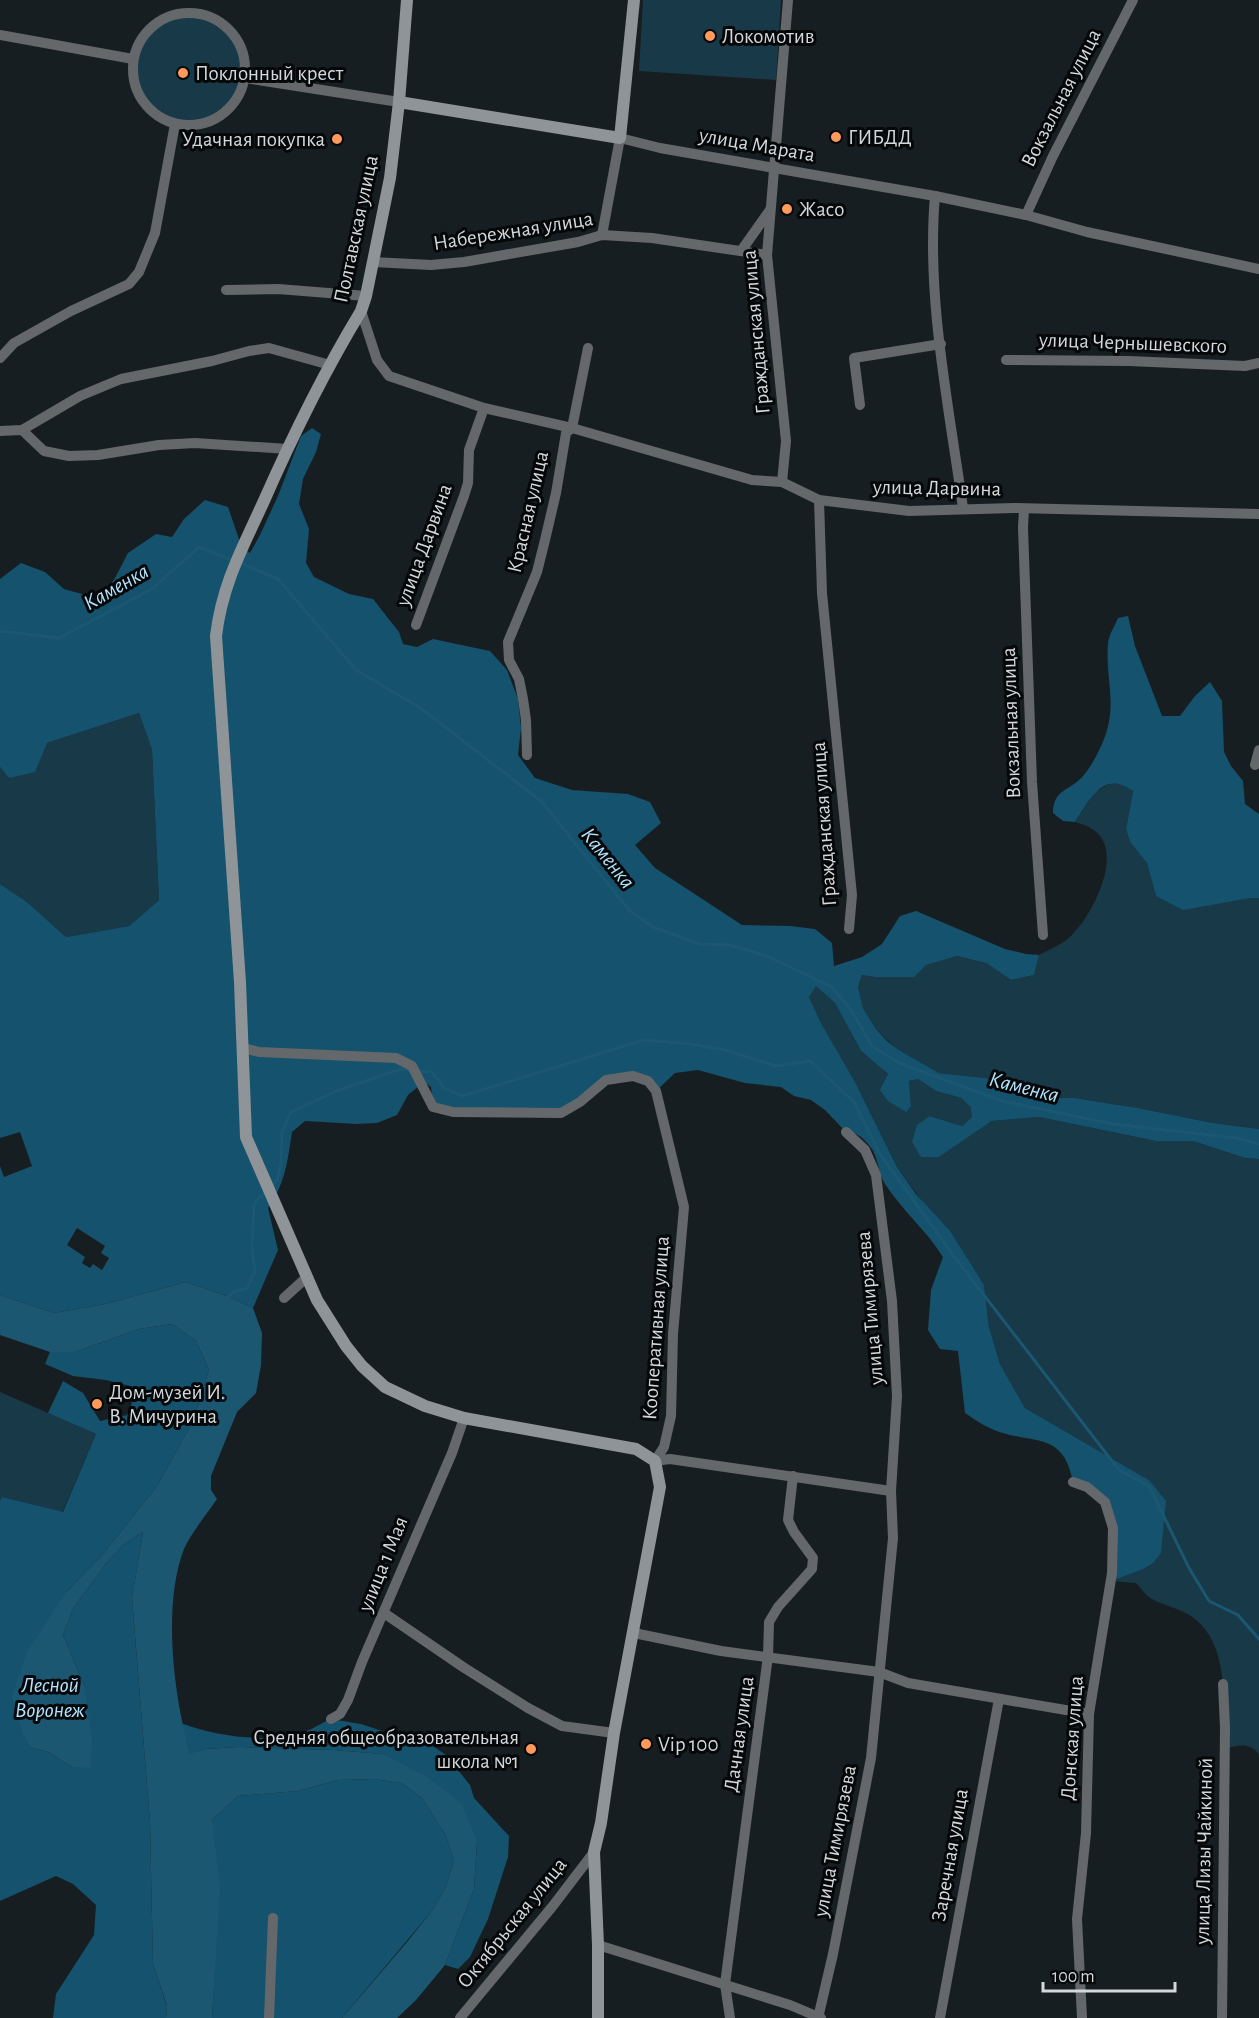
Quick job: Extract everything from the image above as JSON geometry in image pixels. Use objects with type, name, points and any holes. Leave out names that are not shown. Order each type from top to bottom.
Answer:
[{"type":"street","points":[[190,12],[191,0]]},
{"type":"street","name":"Полтавская улица","points":[[307,1277],[246,1137],[240,982],[216,636],[227,582],[242,548],[288,449],[330,365],[361,311],[366,296],[390,178],[407,0]]},
{"type":"street","points":[[602,235],[620,138],[634,0]]},
{"type":"street","name":"Гражданская улица","points":[[782,482],[786,441],[766,255],[788,0]]},
{"type":"street","name":"Вокзальная улица","points":[[1026,215],[1053,156],[1132,0]]},
{"type":"street","points":[[190,12],[209,15],[226,25],[238,40],[245,58],[245,78],[239,96],[228,111],[212,121],[194,126],[175,124],[159,117],[146,106],[137,92],[133,76],[133,59],[138,44],[147,31],[159,21],[174,14],[190,12]]},
{"type":"street","points":[[0,34],[133,59]]},
{"type":"street","name":"улица Марата","points":[[245,78],[620,138],[660,148],[935,196],[1259,269]]},
{"type":"street","points":[[0,358],[14,342],[71,311],[129,284],[139,272],[155,233],[175,124]]},
{"type":"street","points":[[935,196],[933,262],[941,344],[963,508]]},
{"type":"street","points":[[741,251],[770,209]]},
{"type":"street","name":"Набережная улица","points":[[373,262],[431,265],[464,262],[578,242],[602,235],[652,238],[766,255]]},
{"type":"street","points":[[226,290],[278,289],[366,296]]},
{"type":"street","name":"улица Дарвина","points":[[361,311],[376,360],[389,376],[484,408],[572,428],[752,480],[782,482],[819,500],[909,511],[963,508],[1259,514]]},
{"type":"street","points":[[860,405],[854,358],[941,344]]},
{"type":"street","points":[[0,431],[22,430],[80,396],[121,379],[212,361],[249,351],[269,348],[330,365]]},
{"type":"street","name":"Красная улица","points":[[527,755],[523,699],[519,679],[509,660],[508,642],[537,572],[556,493],[566,433],[572,428],[588,348]]},
{"type":"street","name":"улица Чернышевского","points":[[1006,360],[1129,361],[1245,366],[1259,363]]},
{"type":"street","name":"улица Дарвина","points":[[416,625],[455,525],[468,483],[469,450],[484,408]]},
{"type":"street","points":[[22,430],[44,451],[69,456],[98,455],[159,445],[195,443],[288,449]]},
{"type":"street","name":"Гражданская улица","points":[[819,500],[822,592],[852,895],[849,929]]},
{"type":"street","name":"Вокзальная улица","points":[[1024,509],[1032,782],[1044,935]]},
{"type":"street","points":[[1255,765],[1259,750]]},
{"type":"street","name":"Кооперативная улица","points":[[243,1048],[259,1052],[396,1058],[412,1066],[433,1107],[453,1112],[561,1113],[580,1102],[606,1080],[633,1076],[648,1081],[656,1091],[684,1207],[674,1334],[671,1416],[664,1447],[655,1461]]},
{"type":"street","name":"улица Тимирязева","points":[[598,1945],[725,1984],[818,2017],[833,1954],[871,1758],[893,1538],[891,1491],[897,1396],[890,1289],[876,1175],[865,1150],[846,1132]]},
{"type":"street","points":[[284,1299],[307,1277],[317,1299],[346,1346],[362,1366],[385,1387],[424,1406],[464,1418],[636,1449],[655,1461],[670,1459],[891,1491]]},
{"type":"street","name":"улица 1 Мая","points":[[331,1719],[340,1714],[348,1700],[362,1662],[402,1574],[425,1512],[452,1453],[464,1418]]},
{"type":"street","points":[[598,2018],[594,1852],[660,1487],[655,1461]]},
{"type":"street","name":"Дачная улица","points":[[730,2018],[725,1984],[768,1656],[770,1622],[778,1607],[812,1569],[813,1558],[788,1520],[793,1476]]},
{"type":"street","name":"Донская улица","points":[[1072,1482],[1088,1486],[1105,1502],[1113,1528],[1112,1574],[1089,1714],[1086,1833],[1077,1919],[1082,2018]]},
{"type":"street","points":[[384,1613],[509,1697],[562,1726],[614,1733]]},
{"type":"street","points":[[634,1633],[721,1652],[768,1656],[879,1672],[908,1683],[1089,1714]]},
{"type":"street","name":"улица Лизы Чайкиной","points":[[1222,1684],[1225,1728],[1222,2018]]},
{"type":"street","name":"Заречная улица","points":[[940,2018],[999,1699]]},
{"type":"street","name":"Октябрьская улица","points":[[460,2018],[552,1907],[594,1852]]},
{"type":"street","points":[[269,2018],[273,1918]]},
{"type":"shaded area","name":"Локомотив","points":[[643,0],[781,0],[776,80],[639,71]]},
{"type":"shaded area","points":[[189,13],[211,17],[229,29],[241,47],[245,69],[241,91],[229,109],[211,121],[189,125],[167,121],[149,109],[137,91],[133,69],[137,47],[149,29],[167,17]]},
{"type":"shaded area","points":[[312,428],[321,434],[316,452],[303,479],[299,504],[309,529],[306,563],[314,577],[349,594],[373,599],[399,632],[403,644],[417,647],[433,639],[490,651],[507,670],[518,699],[521,728],[518,755],[535,778],[572,790],[628,794],[650,802],[661,823],[635,845],[655,868],[742,925],[815,929],[832,943],[834,966],[862,957],[882,944],[900,916],[916,911],[1005,949],[1039,955],[1034,975],[1011,980],[986,963],[957,956],[926,965],[914,977],[862,975],[858,987],[863,1008],[876,1029],[899,1050],[939,1073],[985,1078],[1045,1098],[1075,1098],[1259,1129],[1259,1159],[1245,1158],[1193,1141],[1156,1141],[1039,1117],[992,1121],[939,1157],[921,1157],[912,1142],[917,1125],[930,1116],[962,1126],[972,1117],[971,1107],[961,1098],[936,1091],[918,1079],[909,1081],[911,1106],[906,1112],[888,1101],[880,1090],[888,1074],[861,1051],[835,1003],[816,986],[809,997],[821,1023],[854,1080],[897,1167],[916,1194],[950,1231],[984,1285],[989,1327],[1000,1364],[1025,1408],[1149,1480],[1166,1501],[1161,1553],[1153,1563],[1111,1581],[1113,1528],[1105,1502],[1073,1482],[1062,1454],[1053,1446],[994,1430],[965,1413],[958,1351],[940,1349],[928,1330],[931,1290],[943,1257],[885,1184],[874,1153],[864,1139],[854,1133],[846,1132],[825,1110],[811,1100],[794,1096],[781,1087],[745,1083],[698,1070],[675,1073],[656,1091],[648,1081],[618,1077],[561,1113],[433,1107],[431,1087],[424,1082],[408,1095],[397,1115],[377,1123],[305,1121],[292,1132],[282,1181],[268,1208],[278,1250],[253,1308],[186,1282],[105,1304],[54,1313],[0,1295],[0,1166],[4,1177],[32,1166],[20,1132],[0,1138],[0,884],[27,902],[66,937],[129,926],[159,900],[152,750],[139,713],[47,743],[35,772],[9,778],[0,767],[0,579],[21,563],[45,572],[64,589],[100,599],[115,578],[128,553],[156,534],[172,537],[184,519],[205,500],[228,507],[242,548],[250,553],[278,496],[301,436]],"holes":[[[77,1228],[105,1246],[101,1253],[109,1258],[102,1270],[93,1264],[90,1268],[82,1263],[85,1257],[67,1245]]]},
{"type":"shaded area","points":[[1128,616],[1135,646],[1162,716],[1180,716],[1195,696],[1210,682],[1222,701],[1224,752],[1231,766],[1243,781],[1245,804],[1259,814],[1259,898],[1183,910],[1156,896],[1147,863],[1130,842],[1126,829],[1133,791],[1123,785],[1113,783],[1098,790],[1075,822],[1063,821],[1053,813],[1056,799],[1083,776],[1102,744],[1111,705],[1108,641],[1118,618]]},
{"type":"shaded area","points":[[139,713],[152,750],[159,900],[129,926],[66,937],[27,902],[0,884],[0,767],[9,778],[47,743]]},
{"type":"shaded area","points":[[1111,783],[1124,784],[1133,791],[1126,829],[1130,842],[1147,863],[1156,896],[1259,898],[1259,1129],[1075,1098],[1045,1098],[985,1078],[939,1073],[899,1050],[887,1040],[876,1029],[863,1008],[858,987],[862,975],[875,977],[957,956],[986,963],[1011,980],[1034,975],[1039,955],[1071,936],[1087,916],[1100,890],[1107,862],[1102,839],[1087,826],[1075,822],[1095,792]]},
{"type":"shaded area","points":[[816,985],[835,1003],[861,1051],[888,1074],[885,1082],[911,1106],[909,1081],[918,1079],[936,1091],[961,1098],[972,1107],[972,1117],[962,1126],[931,1116],[939,1157],[992,1121],[1039,1117],[1156,1141],[1193,1141],[1245,1158],[1259,1159],[1259,1754],[1247,1746],[1224,1749],[1222,1676],[1213,1642],[1204,1628],[1186,1613],[1150,1598],[1136,1583],[1111,1581],[1153,1563],[1149,1480],[1025,1408],[1000,1364],[989,1327],[984,1285],[897,1167],[854,1080],[821,1023],[809,997]]},
{"type":"shaded area","points":[[172,1324],[196,1341],[209,1370],[193,1421],[157,1486],[103,1554],[66,1592],[31,1748],[48,1752],[72,1767],[84,1685],[63,1635],[74,1607],[105,1565],[123,1545],[143,1532],[132,1598],[150,1822],[153,1965],[167,2006],[166,2018],[53,2018],[56,1994],[94,1935],[96,1905],[73,1884],[56,1876],[0,1901],[0,1501],[2,1497],[63,1512],[96,1434],[48,1413],[63,1381],[83,1393],[100,1421],[127,1415],[138,1388],[106,1380],[73,1376],[45,1364],[50,1352],[75,1352],[139,1329]]},
{"type":"shaded area","points":[[0,1392],[96,1434],[62,1513],[2,1497],[0,1501]]},
{"type":"shaded area","points":[[331,1719],[361,1724],[427,1742],[446,1755],[470,1785],[474,1798],[509,1836],[508,1857],[488,1919],[470,1957],[458,1969],[445,1965],[474,1889],[477,1841],[383,1754],[239,1747],[206,1749],[190,1755],[181,1723],[221,1734],[264,1738],[297,1735]]},
{"type":"shaded area","points":[[374,1779],[401,1783],[421,1797],[446,1836],[454,1860],[445,1889],[431,1912],[342,2018],[212,2018],[215,1961],[212,1820],[238,1796],[298,1791],[338,1780]]},
{"type":"water","name":"Лесной Воронеж","points":[[186,1282],[253,1308],[262,1333],[261,1365],[256,1393],[237,1412],[211,1476],[211,1490],[217,1499],[187,1543],[177,1572],[173,1597],[173,1652],[179,1706],[190,1754],[206,1749],[239,1747],[383,1754],[427,1777],[462,1804],[477,1841],[474,1889],[445,1965],[416,2000],[397,2018],[342,2018],[431,1912],[445,1889],[454,1860],[446,1836],[421,1797],[401,1783],[374,1779],[338,1780],[298,1791],[238,1796],[212,1820],[220,1887],[212,2018],[166,2018],[167,2005],[153,1965],[150,1822],[132,1598],[143,1532],[123,1545],[105,1565],[74,1607],[63,1635],[84,1685],[92,1740],[90,1768],[72,1767],[48,1752],[31,1748],[23,1734],[12,1697],[27,1652],[66,1592],[103,1554],[157,1486],[193,1421],[209,1370],[196,1341],[172,1324],[139,1329],[75,1352],[50,1352],[0,1335],[0,1295],[54,1313],[105,1304]]},
{"type":"waterway","name":"Каменка","points":[[0,631],[59,638],[152,589],[199,547],[234,561]]},
{"type":"waterway","name":"Каменка","points":[[240,563],[278,579],[356,670],[422,709],[542,802],[629,910],[653,927],[700,944],[730,945],[767,956],[832,987],[851,1010],[872,1046],[899,1063],[1002,1101],[1113,1124],[1236,1138],[1259,1144]]},
{"type":"waterway","points":[[418,1071],[432,1072],[444,1088],[462,1096],[644,1040],[725,1050],[776,1066],[810,1061],[854,1102],[880,1154],[953,1255],[1119,1470],[1149,1486],[1189,1568],[1209,1601],[1238,1615],[1259,1639]]},
{"type":"waterway","points":[[272,1186],[277,1180],[281,1162],[282,1132],[291,1112],[336,1091],[401,1069],[412,1070]]},
{"type":"waterway","points":[[227,1298],[233,1292],[247,1288],[255,1272],[252,1249],[254,1204],[265,1192]]},
{"type":"place","name":"Локомотив","points":[[710,36]]},
{"type":"place","name":"Поклонный крест","points":[[183,73]]},
{"type":"place","name":"ГИБДД","points":[[836,137]]},
{"type":"place","name":"Удачная покупка","points":[[337,139]]},
{"type":"place","name":"Жасо","points":[[787,209]]},
{"type":"place","name":"Дом-музей И. В. Мичурина","points":[[97,1404]]},
{"type":"place","name":"Vip 100","points":[[646,1744]]},
{"type":"place","name":"Средняя общеобразовательная школа №1","points":[[531,1749]]}]
